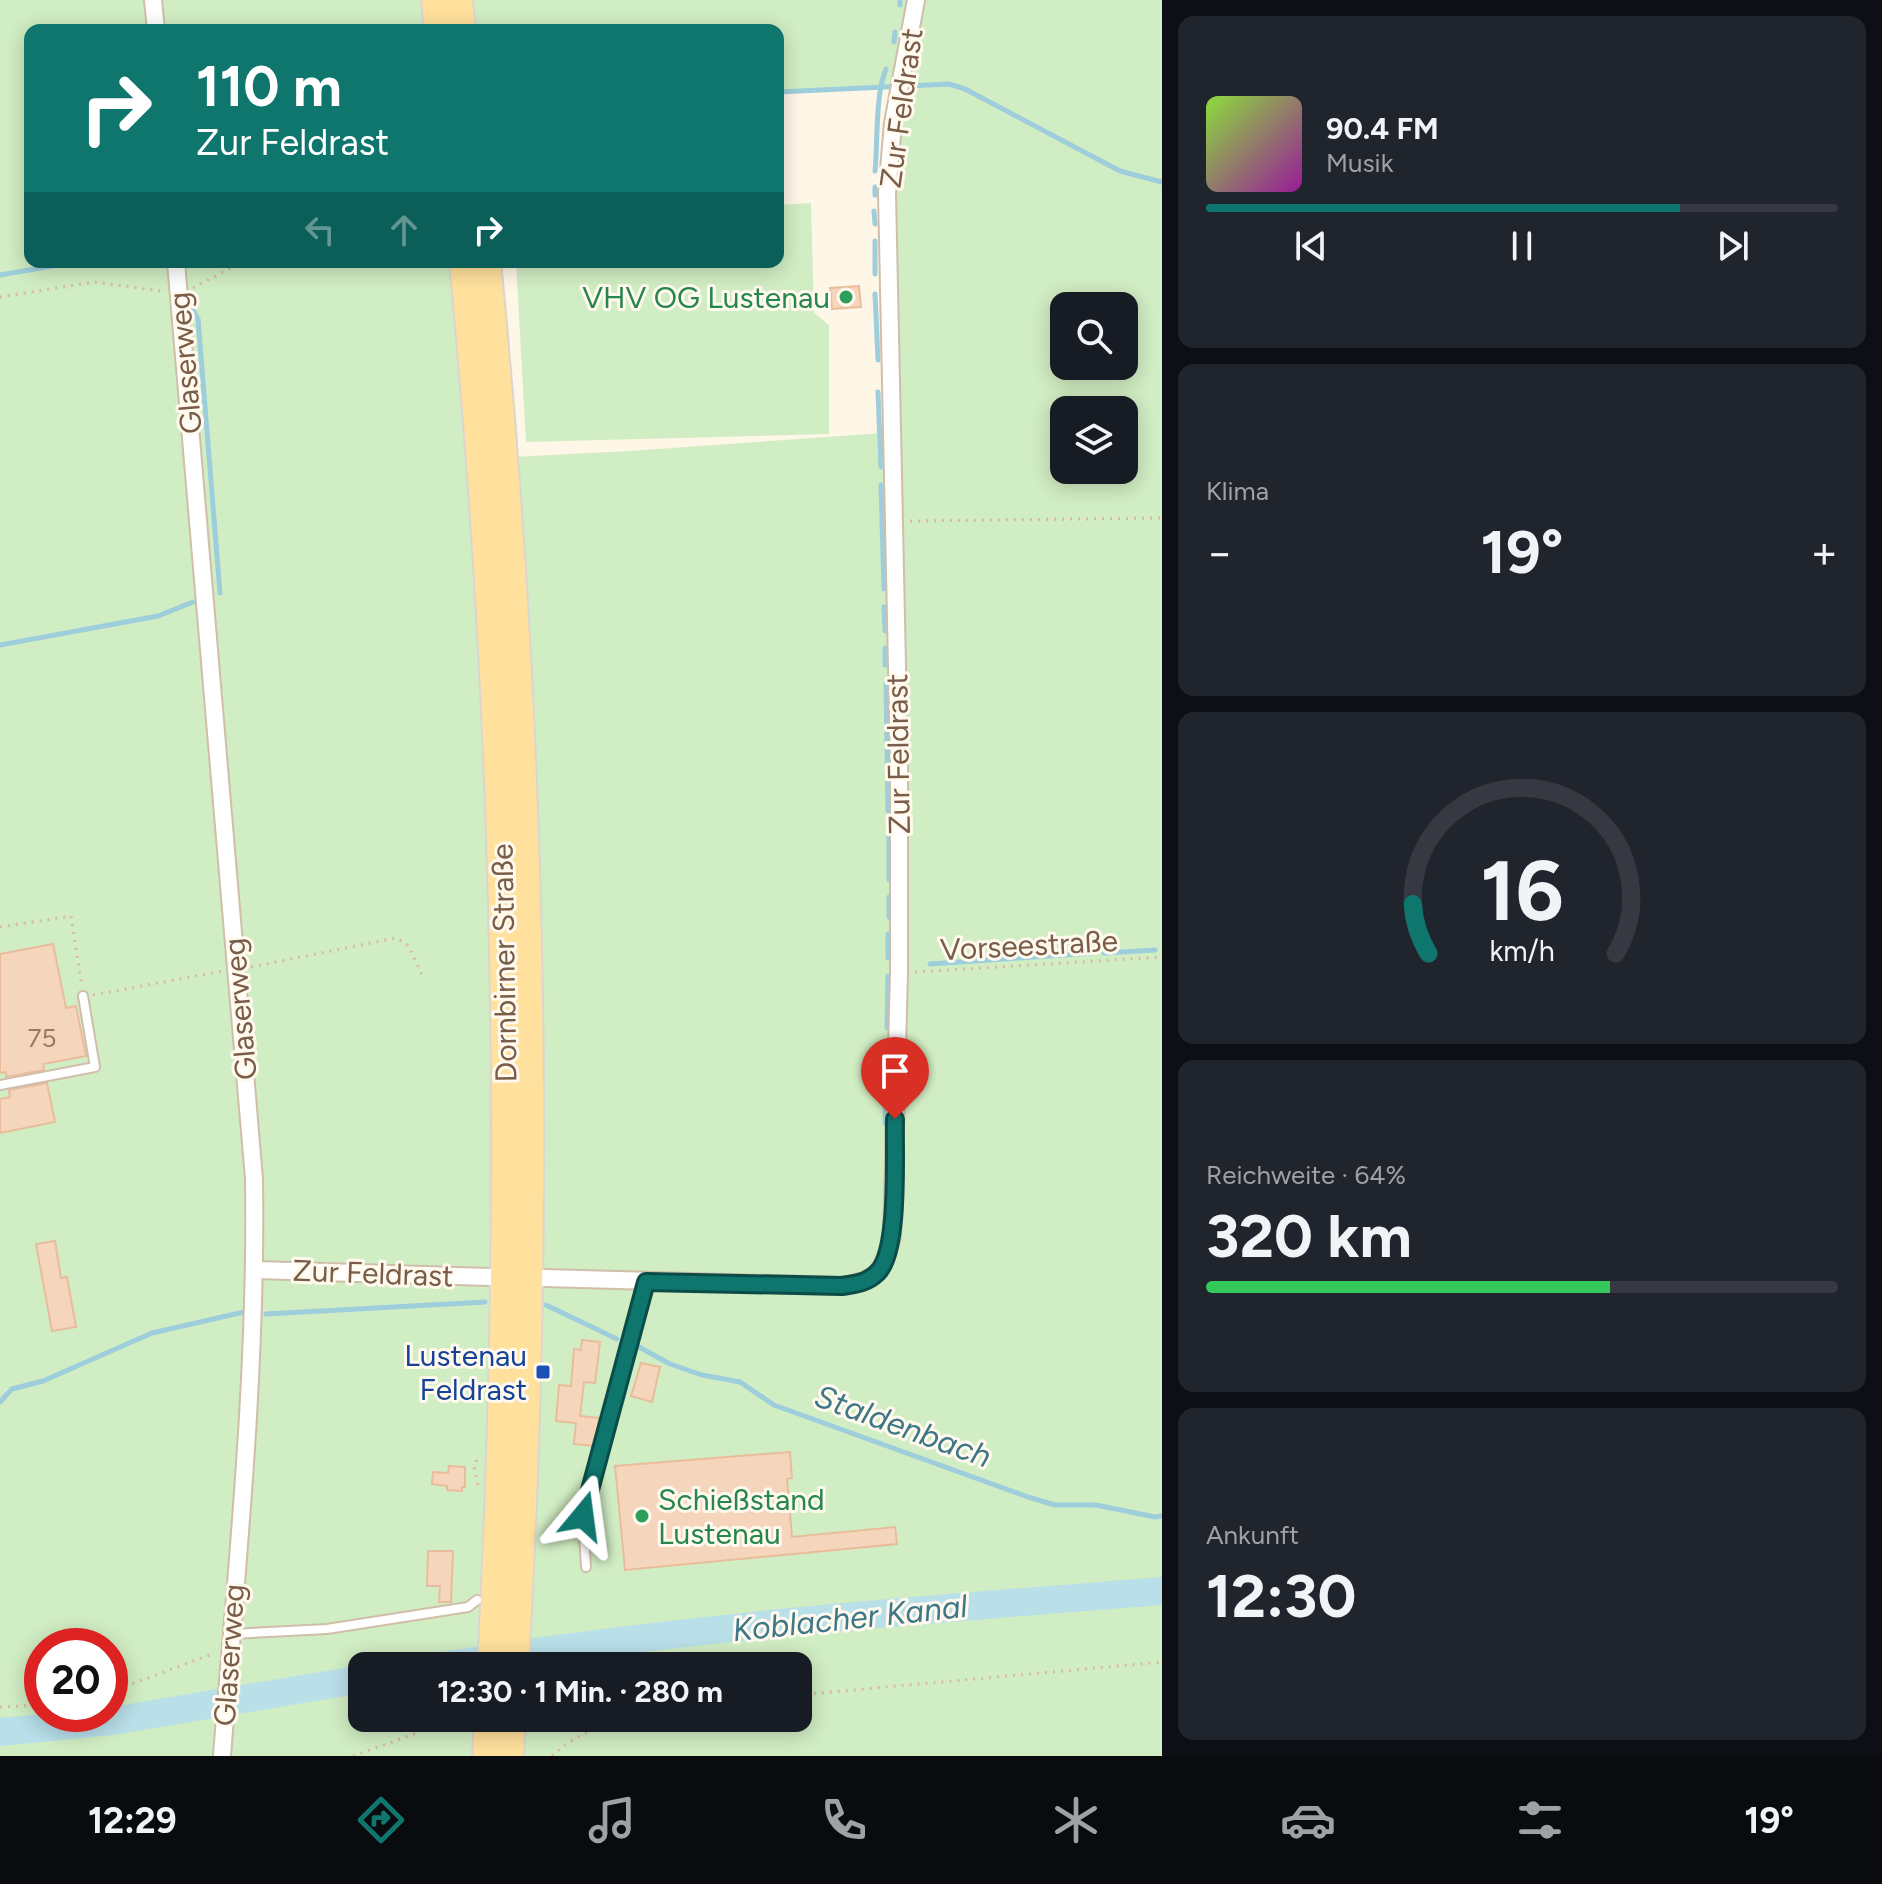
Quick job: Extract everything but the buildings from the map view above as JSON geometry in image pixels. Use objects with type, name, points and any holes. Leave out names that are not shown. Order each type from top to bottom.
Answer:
[{"type":"main road","points":[[435,0],[437,24]]},
{"type":"main road","points":[[459,0],[461,24]]},
{"type":"main road","name":"Dornbirner Straße","points":[[464,268],[493,648],[505,973],[503,1407],[506,1618],[512,1652]]},
{"type":"main road","name":"Dornbirner Straße","points":[[488,268],[516,637],[527,898],[530,1253],[506,1618],[495,1652]]},
{"type":"main road","points":[[486,1756],[487,1732]]},
{"type":"main road","points":[[510,1756],[511,1732]]},
{"type":"street","points":[[153,0],[155,24]]},
{"type":"street","name":"Zur Feldrast","points":[[544,1278],[842,1286],[862,1283],[876,1274],[886,1262],[892,1236],[899,973],[899,761],[887,193],[898,95],[916,0]]},
{"type":"street","name":"Glaserweg","points":[[177,268],[254,1179],[256,1270],[252,1352],[222,1756]]},
{"type":"street","name":"Zur Feldrast","points":[[256,1270],[490,1277]]},
{"type":"lane","points":[[0,1085],[95,1067],[83,996]]},
{"type":"lane","points":[[586,1567],[583,1516],[646,1282]]},
{"type":"lane","points":[[230,1649],[327,1629],[468,1607],[477,1600]]},
{"type":"path","points":[[0,297],[94,282],[150,292],[180,291],[198,287],[231,268]]},
{"type":"path","points":[[894,520],[1162,518]]},
{"type":"path","points":[[0,927],[71,916],[83,996],[396,938],[408,945],[422,975]]},
{"type":"path","name":"Vorseestraße","points":[[899,973],[1162,957]]},
{"type":"path","points":[[128,1686],[230,1649]]},
{"type":"path","points":[[812,1694],[1162,1662]]},
{"type":"path","points":[[0,1707],[24,1706]]},
{"type":"path","points":[[353,1756],[419,1732]]},
{"type":"path","points":[[552,1756],[588,1732]]},
{"type":"green space","points":[[0,0],[147,0],[149,24],[24,24],[24,268],[463,268],[492,458],[883,433],[893,323],[894,164],[918,0],[1162,0],[1162,1581],[839,1608],[480,1652],[348,1652],[348,1732],[812,1732],[812,1652],[619,1652],[1014,1610],[1162,1598],[1162,1756],[0,1756]]},
{"type":"green space","points":[[159,0],[426,0],[428,24],[161,24]]},
{"type":"green space","points":[[468,0],[911,0],[894,86],[784,92],[784,24],[470,24]]},
{"type":"green space","points":[[811,203],[814,313],[829,325],[829,434],[526,442],[516,268],[784,268],[784,205]]},
{"type":"waterway","points":[[900,0],[900,5]]},
{"type":"waterway","points":[[894,42],[895,32]]},
{"type":"waterway","points":[[875,171],[878,105],[886,69]]},
{"type":"waterway","points":[[784,92],[949,84],[965,89],[1120,171],[1162,182]]},
{"type":"waterway","points":[[875,187],[875,195]]},
{"type":"waterway","points":[[874,211],[875,224]]},
{"type":"waterway","points":[[875,241],[875,274]]},
{"type":"waterway","points":[[0,275],[40,268]]},
{"type":"waterway","points":[[875,294],[878,360]]},
{"type":"waterway","points":[[193,310],[198,319],[220,593]]},
{"type":"waterway","points":[[878,392],[881,467]]},
{"type":"waterway","points":[[881,485],[884,589]]},
{"type":"waterway","points":[[0,645],[158,616],[193,602]]},
{"type":"waterway","points":[[884,607],[885,631]]},
{"type":"waterway","points":[[885,648],[885,665]]},
{"type":"waterway","points":[[886,683],[888,811]]},
{"type":"waterway","points":[[889,831],[889,880]]},
{"type":"waterway","points":[[889,897],[889,917]]},
{"type":"waterway","points":[[888,934],[888,958]]},
{"type":"waterway","points":[[1104,953],[1155,950]]},
{"type":"waterway","points":[[930,964],[1092,953]]},
{"type":"waterway","points":[[887,1028],[888,976]]},
{"type":"waterway","points":[[885,1123],[887,1046]]},
{"type":"waterway","name":"Staldenbach","points":[[266,1314],[485,1302]]},
{"type":"waterway","name":"Staldenbach","points":[[546,1305],[617,1339]]},
{"type":"waterway","name":"Staldenbach","points":[[0,1402],[12,1389],[43,1381],[152,1333],[244,1312]]},
{"type":"waterway","name":"Staldenbach","points":[[639,1347],[670,1364],[702,1375],[740,1382],[774,1405],[1028,1497],[1055,1505],[1096,1505],[1162,1516]]},
{"type":"waterway","name":"Koblacher Kanal","points":[[532,1652],[712,1630],[1162,1591]]},
{"type":"waterway","name":"Koblacher Kanal","points":[[0,1732],[112,1721],[348,1681]]},
{"type":"place","name":"VHV OG Lustenau","points":[[846,297]]},
{"type":"place","name":"Lustenau Feldrast","points":[[543,1372]]},
{"type":"place","name":"Schießstand Lustenau","points":[[642,1516]]},
{"type":"route","points":[[583,1516],[646,1282],[842,1286],[862,1283],[876,1274],[886,1262],[892,1236],[895,1119]]}]
